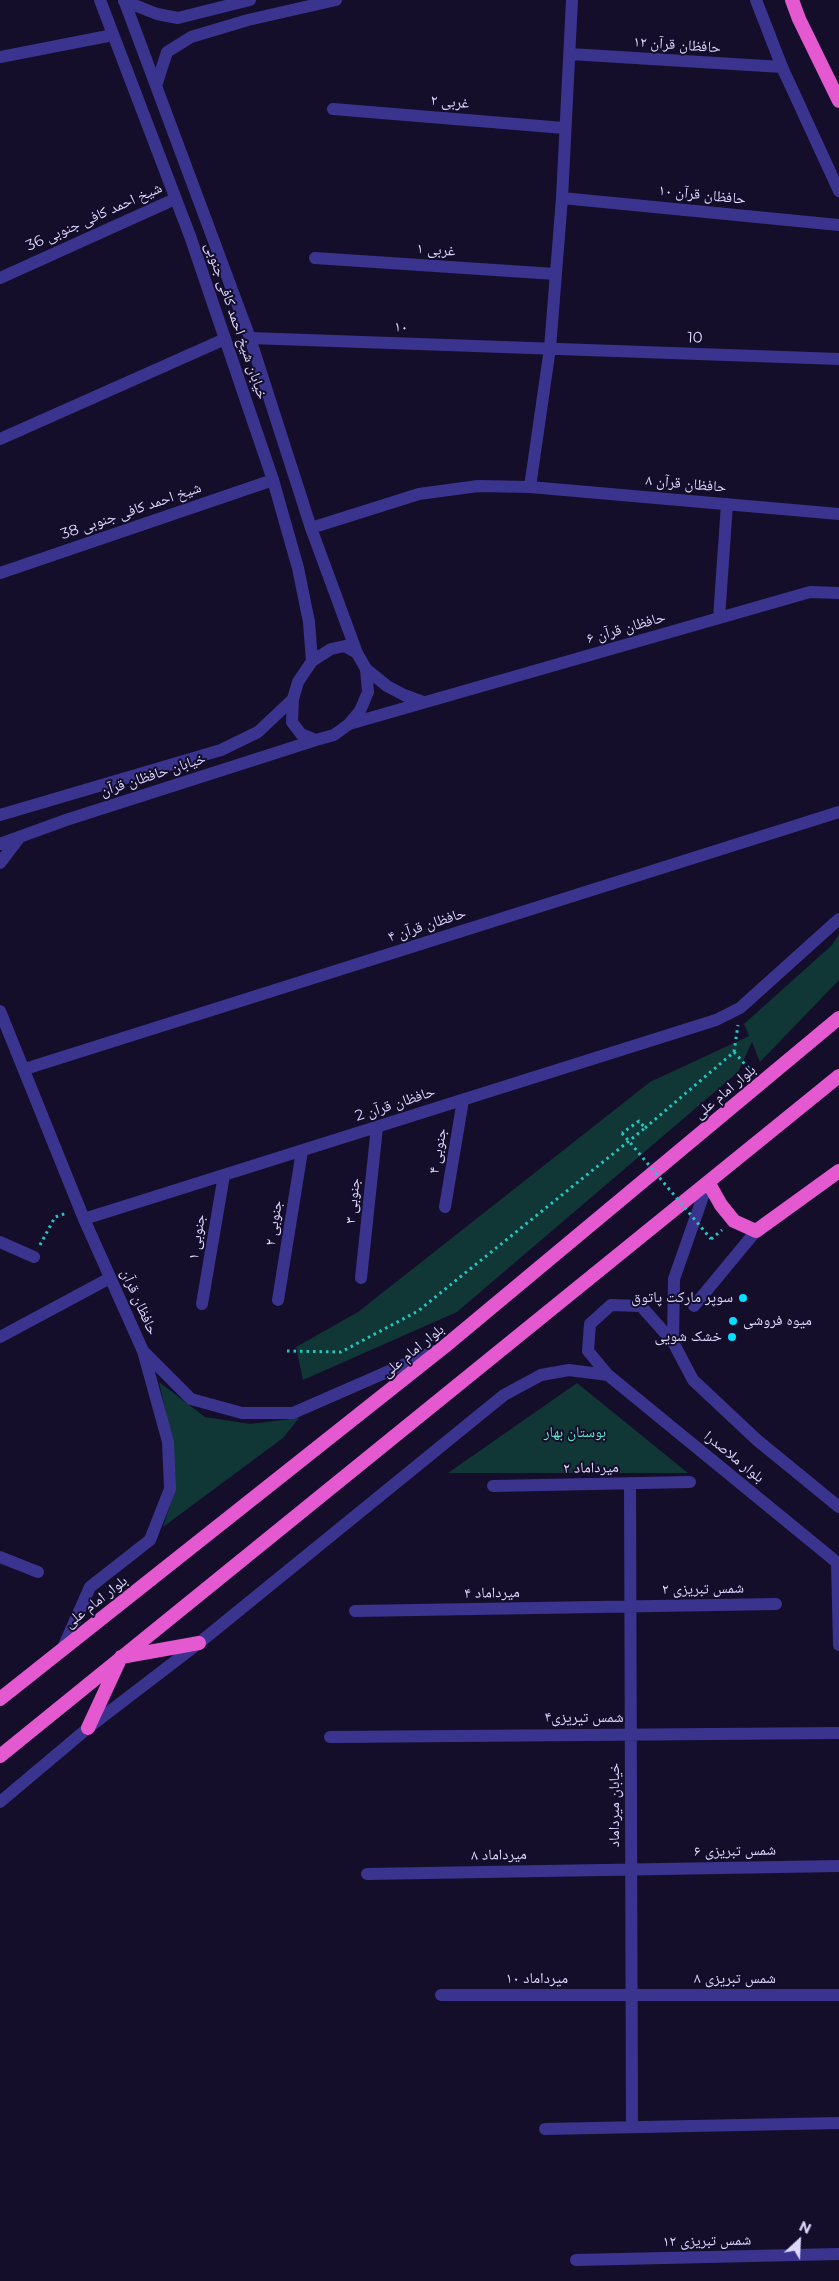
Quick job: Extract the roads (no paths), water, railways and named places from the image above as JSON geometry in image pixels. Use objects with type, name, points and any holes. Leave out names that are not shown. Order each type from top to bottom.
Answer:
[{"type":"highway","points":[[792,0],[839,101]]},
{"type":"highway","name":"بلوار امام علی","points":[[0,1698],[444,1347],[839,1018]]},
{"type":"highway","points":[[0,1756],[708,1182],[833,1083],[839,1076]]},
{"type":"highway","points":[[708,1182],[721,1205],[734,1221],[756,1231],[839,1171]]},
{"type":"highway","points":[[121,1657],[199,1642]]},
{"type":"highway","points":[[88,1728],[121,1657]]},
{"type":"street","name":"خیابان شیخ احمد کافی جنوبی","points":[[100,0],[175,198],[273,480],[298,568],[309,622],[312,661]]},
{"type":"street","name":"خیابان شیخ احمد کافی جنوبی","points":[[125,0],[250,338],[311,528],[357,653]]},
{"type":"street","points":[[125,0],[157,14],[178,18],[250,0]]},
{"type":"street","points":[[156,86],[167,52],[191,37],[336,0]]},
{"type":"street","points":[[530,487],[550,348],[562,198],[564,128],[572,0]]},
{"type":"street","points":[[756,0],[782,68],[839,191]]},
{"type":"street","points":[[227,6],[234,25]]},
{"type":"street","points":[[0,57],[113,35]]},
{"type":"street","name":"حافظان قرآن ۱۲","points":[[570,54],[782,68]]},
{"type":"street","name":"۲ غربی","points":[[333,109],[564,128]]},
{"type":"street","name":"شیخ احمد کافی جنوبی 36","points":[[0,278],[175,198]]},
{"type":"street","name":"حافظان قرآن ۱۰","points":[[562,198],[839,225]]},
{"type":"street","name":"۱ غربی","points":[[315,258],[555,274]]},
{"type":"street","name":"۱۰","points":[[250,338],[550,348]]},
{"type":"street","points":[[0,439],[225,339]]},
{"type":"street","name":"10","points":[[550,348],[839,360]]},
{"type":"street","name":"شیخ احمد کافی جنوبی 38","points":[[0,573],[273,480]]},
{"type":"street","name":"حافظان قرآن ۸","points":[[311,528],[419,494],[478,486],[530,487],[839,514]]},
{"type":"street","points":[[719,618],[727,504]]},
{"type":"street","name":"حافظان قرآن ۶","points":[[349,724],[810,592],[839,593]]},
{"type":"street","points":[[345,646],[357,653],[366,669],[368,692],[360,711],[349,724],[334,735],[316,740],[301,734],[292,722],[293,699],[298,682],[312,661],[331,649],[345,646]]},
{"type":"street","points":[[366,669],[396,691],[423,702]]},
{"type":"street","name":"خیابان حافظان قرآن","points":[[0,815],[222,750],[258,732],[293,699]]},
{"type":"street","name":"خیابان حافظان قرآن","points":[[0,844],[66,820],[316,740]]},
{"type":"street","name":"حافظان قرآن ۴","points":[[25,1069],[839,812]]},
{"type":"street","points":[[0,863],[20,838]]},
{"type":"street","name":"حافظان قرآن 2","points":[[82,1214],[224,1175],[716,1020],[740,1008],[839,920]]},
{"type":"street","name":"حافظان قرآن","points":[[0,1012],[25,1069],[82,1214],[143,1351],[191,1399],[242,1413],[293,1413],[444,1347]]},
{"type":"street","name":"جنوبی ۴","points":[[445,1207],[463,1100]]},
{"type":"street","name":"جنوبی ۳","points":[[361,1278],[377,1127]]},
{"type":"street","name":"جنوبی ۲","points":[[278,1300],[302,1151]]},
{"type":"street","name":"جنوبی ۱","points":[[202,1304],[224,1175]]},
{"type":"street","points":[[673,1342],[674,1280],[708,1182]]},
{"type":"street","points":[[694,1306],[756,1231]]},
{"type":"street","points":[[0,1242],[34,1257]]},
{"type":"street","points":[[0,1337],[110,1278]]},
{"type":"street","name":"بلوار ملاصدرا","points":[[838,1563],[608,1375],[588,1352],[590,1324],[611,1304],[641,1306],[673,1342],[693,1380],[757,1440],[839,1507]]},
{"type":"street","points":[[62,1650],[90,1587],[150,1540],[170,1489],[168,1442],[143,1351]]},
{"type":"street","points":[[0,1802],[88,1728],[199,1642],[504,1395],[541,1375],[569,1370],[608,1375]]},
{"type":"street","name":"میرداماد ۲","points":[[493,1486],[690,1482]]},
{"type":"street","name":"خیابان میرداماد","points":[[630,1483],[632,2127]]},
{"type":"street","points":[[0,1556],[38,1572]]},
{"type":"street","points":[[838,1563],[839,1646]]},
{"type":"street","name":"شمس تبریزی ۲","points":[[631,1606],[776,1604]]},
{"type":"street","name":"میرداماد ۴","points":[[355,1611],[631,1606]]},
{"type":"street","name":"شمس تیریزی۴","points":[[330,1737],[839,1732]]},
{"type":"street","name":"شمس تبریزی ۶","points":[[631,1869],[839,1866]]},
{"type":"street","name":"میرداماد ۸","points":[[367,1874],[631,1869]]},
{"type":"street","name":"میرداماد ۱۰","points":[[441,1995],[632,1995]]},
{"type":"street","name":"شمس تبریزی ۸","points":[[632,1995],[839,1995]]},
{"type":"street","points":[[545,2128],[839,2123]]},
{"type":"street","name":"شمس تبریزی ۱۲","points":[[576,2260],[839,2254]]},
{"type":"place","name":"سوپر مارکت پاتوق","points":[[743,1298]]},
{"type":"place","name":"میوه فروشی","points":[[733,1321]]},
{"type":"place","name":"خشک شویی","points":[[732,1337]]},
{"type":"park label","name":"بوستان بهار","points":[[575,1433]]}]
